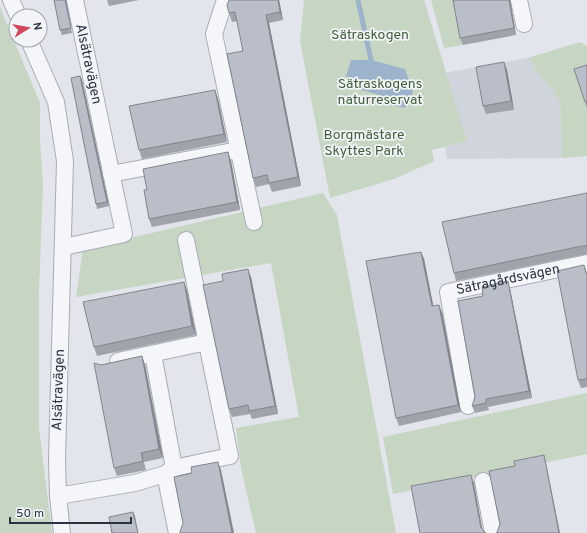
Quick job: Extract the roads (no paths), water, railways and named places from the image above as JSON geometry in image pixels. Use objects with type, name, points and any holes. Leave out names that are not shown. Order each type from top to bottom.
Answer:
[{"type":"street","name":"Alsätravägen","points":[[64,247],[124,234],[74,0]]},
{"type":"street","points":[[225,0],[214,34],[254,222]]},
{"type":"street","points":[[519,0],[524,24]]},
{"type":"street","name":"Alsätravägen","points":[[32,48],[56,102],[65,161],[64,247],[57,460],[58,496],[62,533]]},
{"type":"street","points":[[111,174],[238,150]]},
{"type":"street","points":[[58,496],[149,480],[169,471],[230,456],[186,240]]},
{"type":"street","name":"Sätragårdsvägen","points":[[468,406],[448,292],[587,263]]},
{"type":"street","points":[[102,364],[207,342]]},
{"type":"street","points":[[153,354],[177,533]]},
{"type":"street","points":[[483,481],[493,533]]},
{"type":"water","points":[[351,60],[371,60],[405,69],[413,92],[405,108],[387,104],[379,95],[362,90],[346,76]]},
{"type":"waterway","points":[[358,0],[371,60]]},
{"type":"park label","name":"Sätraskogen","points":[[370,35]]},
{"type":"park label","name":"Sätraskogens naturreservat","points":[[380,92]]},
{"type":"park label","name":"Borgmästare Skyttes Park","points":[[364,144]]}]
